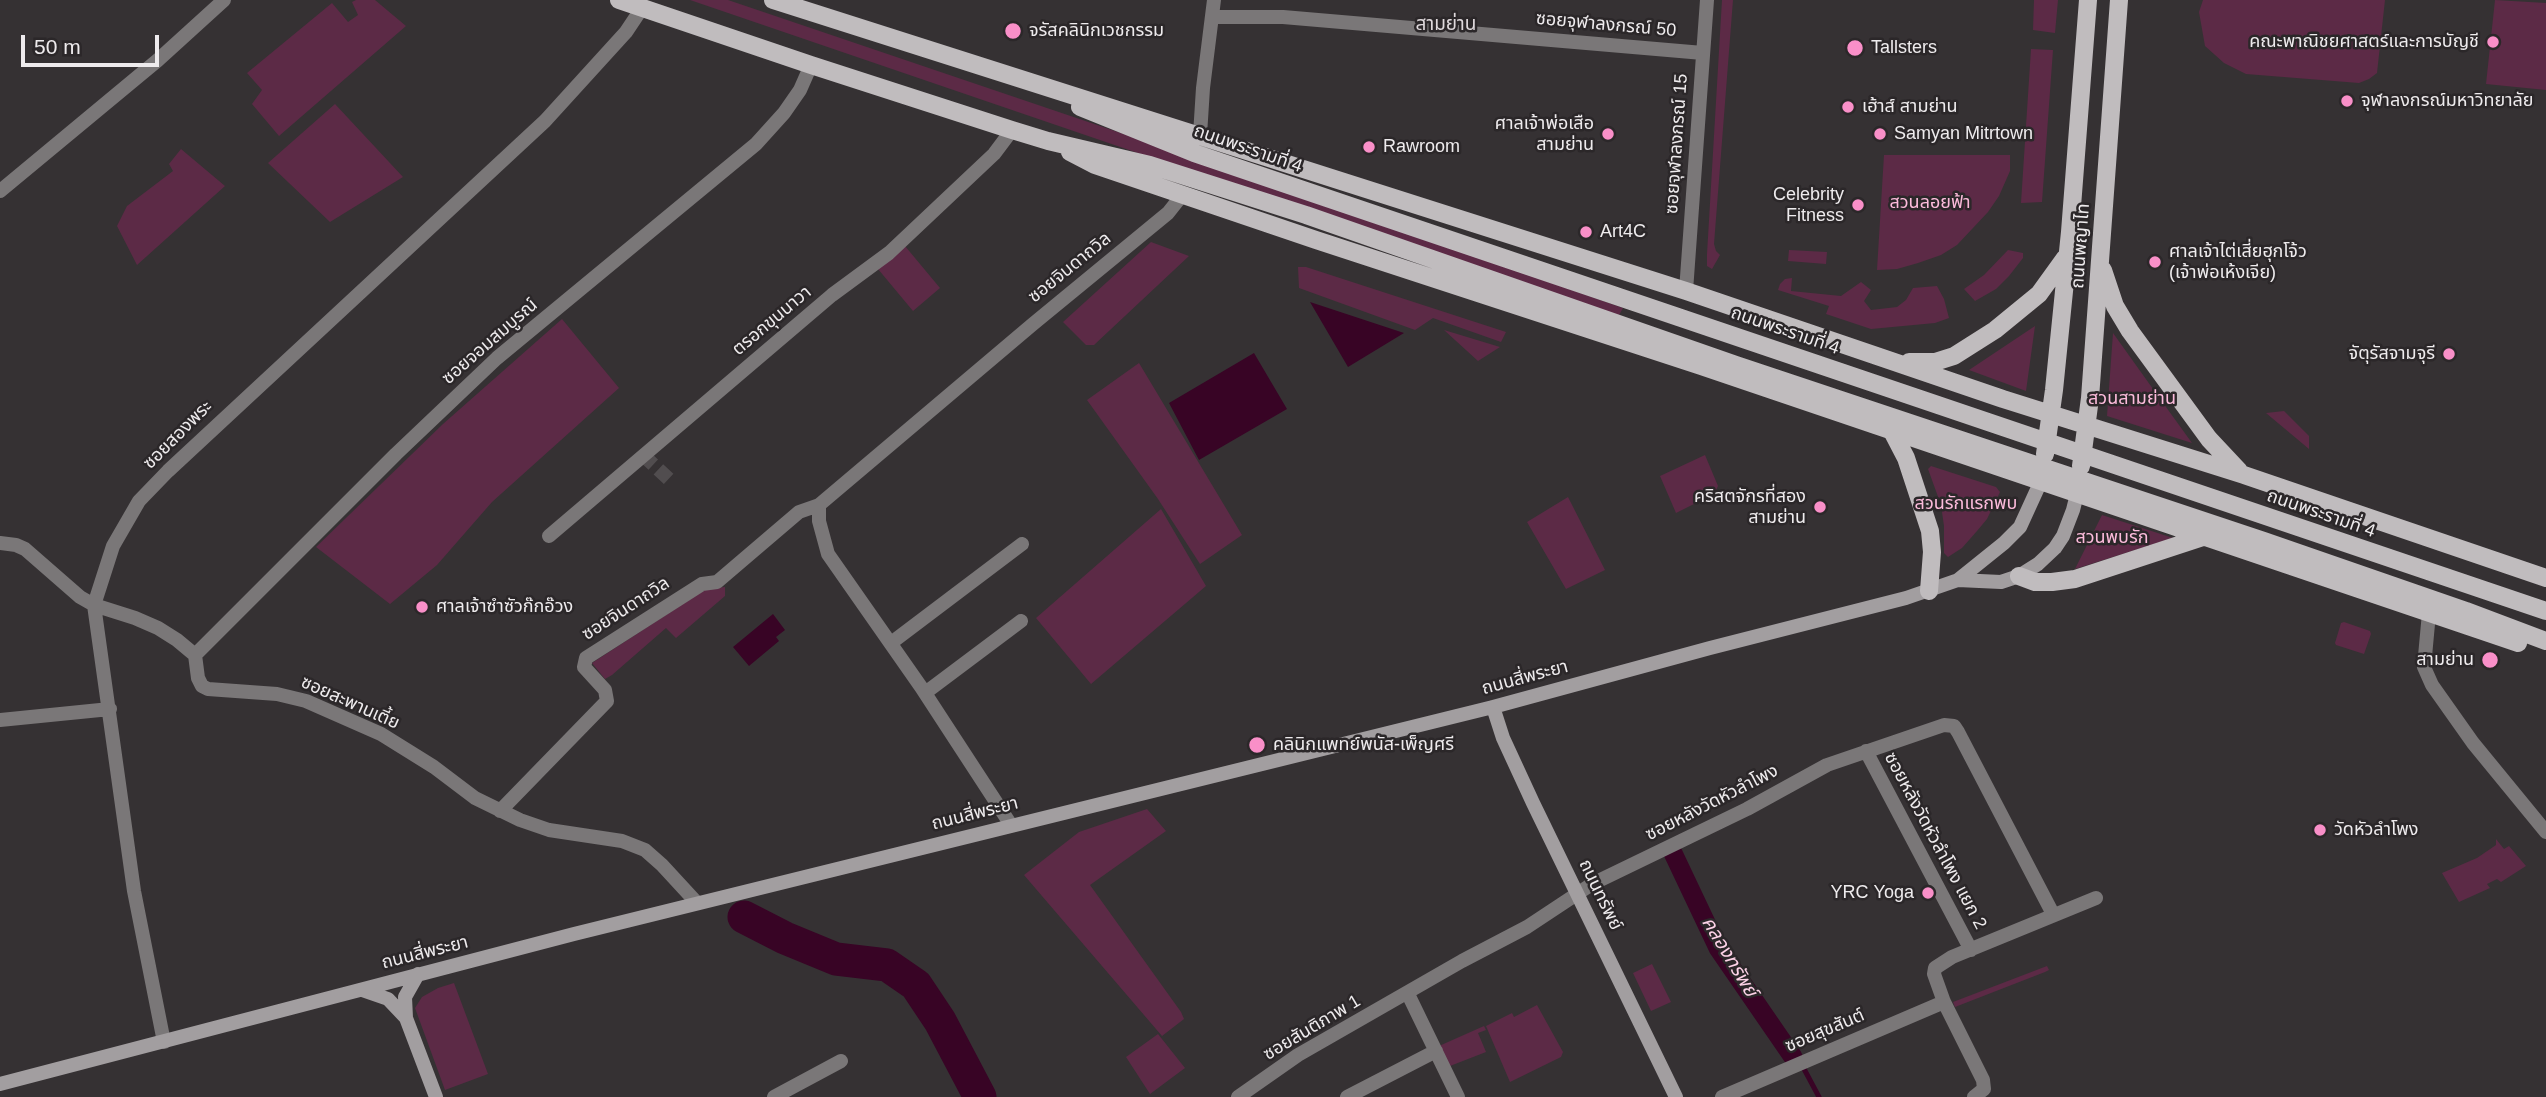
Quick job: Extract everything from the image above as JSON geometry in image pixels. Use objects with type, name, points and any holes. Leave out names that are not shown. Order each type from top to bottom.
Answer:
[{"type":"main road","points":[[619,0],[1012,130],[1150,165],[1306,215],[1736,365],[2289,550],[2546,641]]},
{"type":"main road","name":"ถนนพระรามที่ 4","points":[[773,0],[1686,291],[2051,414],[2244,475],[2546,578]]},
{"type":"main road","name":"ถนนพญาไท","points":[[2041,481],[2051,414],[2067,254],[2088,0]]},
{"type":"main road","name":"ถนนพญาไท","points":[[2077,494],[2087,425],[2101,263],[2119,0]]},
{"type":"main road","name":"ถนนพระรามที่ 4","points":[[1016,76],[1145,135],[2546,611]]},
{"type":"main road","points":[[1048,141],[1095,165],[2546,650]]},
{"type":"main road","points":[[1895,362],[1935,362],[1954,356],[1975,343],[2039,294],[2067,254]]},
{"type":"main road","points":[[2101,263],[2115,306],[2130,331],[2209,439],[2244,475]]},
{"type":"main road","points":[[1729,376],[1765,370],[1772,365],[1775,358],[1770,337],[1749,312]]},
{"type":"main road","points":[[1893,433],[1906,458],[1930,531],[1932,552],[1929,591]]},
{"type":"main road","name":"ถนนสี่พระยา","points":[[0,1084],[697,903],[1493,707],[1929,591],[1958,580],[2020,527],[2041,481]]},
{"type":"main road","name":"ถนนสี่พระยา","points":[[1958,580],[2001,582],[2019,576],[2038,564],[2055,548],[2069,522],[2077,494]]},
{"type":"main road","points":[[2019,576],[2035,582],[2075,579],[2203,537]]},
{"type":"main road","name":"ถนนพระรามที่ 4","points":[[2501,563],[2546,588]]},
{"type":"main road","name":"ถนนทรัพย์","points":[[1493,707],[1503,738],[1676,1097]]},
{"type":"main road","points":[[418,974],[405,997],[406,1018],[436,1097]]},
{"type":"main road","points":[[358,989],[388,999],[406,1018]]},
{"type":"street","points":[[0,191],[158,60],[224,0]]},
{"type":"street","points":[[1200,135],[1214,0]]},
{"type":"street","name":"ซอยจุฬาลงกรณ์ 15","points":[[1686,291],[1707,0]]},
{"type":"street","name":"ซอยสองพระ","points":[[164,1042],[134,891],[94,605],[113,546],[132,513],[149,491],[202,436],[545,121],[626,32],[642,8]]},
{"type":"street","name":"ซอยจุฬาลงกรณ์ 50","points":[[1213,17],[1296,18],[1703,53]]},
{"type":"street","name":"ซอยจอมสมบูรณ์","points":[[195,655],[396,454],[497,358],[756,144],[785,113],[800,90],[811,65]]},
{"type":"street","name":"ตรอกขุนนาวา","points":[[550,536],[832,295],[889,253],[994,154],[1012,130]]},
{"type":"street","name":"ซอยจินดาถวิล","points":[[500,811],[607,701],[605,690],[584,667],[586,658],[702,584],[717,582],[799,512],[819,505],[1168,213],[1183,194]]},
{"type":"street","points":[[819,505],[821,535],[828,554],[925,693],[1012,825]]},
{"type":"street","points":[[0,543],[25,549],[80,597],[94,605],[158,628],[195,655]]},
{"type":"street","points":[[891,643],[1022,544]]},
{"type":"street","points":[[2429,612],[2424,667],[2432,685],[2473,743],[2546,832]]},
{"type":"street","points":[[925,693],[1021,621]]},
{"type":"street","name":"ซอยสะพานเตี้ย","points":[[195,655],[198,678],[202,686],[208,689],[277,694],[306,701],[381,734],[434,767],[475,798],[500,811],[536,826],[622,841],[645,850],[697,903]]},
{"type":"street","points":[[0,720],[110,709]]},
{"type":"street","name":"ซอยหลังวัดหัวลำโพง","points":[[1578,894],[1592,884],[1747,809],[1827,765],[1944,725],[1954,726],[2053,914]]},
{"type":"street","name":"ซอยหลังวัดหัวลำโพง แยก 2","points":[[1866,751],[1970,950]]},
{"type":"street","name":"ซอยสันติภาพ 1","points":[[1238,1097],[1298,1055],[1527,927],[1578,894]]},
{"type":"street","points":[[1974,1097],[1984,1089],[1983,1080],[1944,1002],[1934,974],[1936,968],[1952,957],[2096,898]]},
{"type":"street","points":[[1408,995],[1458,1097]]},
{"type":"street","name":"ซอยสุขสันต์","points":[[1721,1097],[1944,1002]]},
{"type":"street","points":[[1347,1097],[1436,1051]]},
{"type":"street","points":[[774,1097],[841,1061]]},
{"type":"green space","points":[[375,0],[406,26],[279,136],[252,104],[262,90],[247,73],[332,3],[348,22],[358,15],[352,2]]},
{"type":"green space","points":[[690,0],[728,0],[1298,193],[1623,308],[1618,317]]},
{"type":"green space","points":[[1722,0],[1733,0],[1714,244],[1720,255],[1712,269],[1707,266],[1707,254]]},
{"type":"green space","points":[[2034,0],[2058,0],[2055,33],[2033,30]]},
{"type":"green space","points":[[2203,0],[2385,0],[2377,73],[2359,83],[2246,74],[2224,63],[2205,46],[2199,12]]},
{"type":"green space","points":[[2495,0],[2546,3],[2546,90],[2486,84]]},
{"type":"green space","points":[[2031,49],[2053,50],[2042,202],[2021,203]]},
{"type":"green space","points":[[335,104],[403,177],[330,222],[268,163]]},
{"type":"green space","points":[[181,149],[225,186],[137,265],[117,226],[127,206],[173,171],[169,164]]},
{"type":"green space","name":"สวนลอยฟ้า","points":[[1884,155],[2010,155],[2010,171],[1999,196],[1988,212],[1957,245],[1941,255],[1918,263],[1897,269],[1877,270]]},
{"type":"green space","points":[[1151,242],[1189,256],[1094,345],[1086,345],[1063,322]]},
{"type":"green space","points":[[905,246],[940,288],[913,311],[878,269]]},
{"type":"green space","points":[[1789,250],[1827,252],[1826,264],[1788,261]]},
{"type":"green space","points":[[2008,250],[2023,253],[2023,258],[1996,289],[1975,301],[1964,289],[1984,275]]},
{"type":"green space","points":[[1298,267],[1306,267],[1506,332],[1501,342],[1433,318],[1415,330],[1299,288]]},
{"type":"green space","points":[[1792,278],[1791,291],[1841,296],[1861,282],[1871,290],[1864,301],[1871,310],[1897,307],[1906,300],[1913,288],[1937,286],[1949,318],[1935,323],[1871,329],[1826,314],[1829,306],[1778,290],[1785,279]]},
{"type":"green space","points":[[562,319],[619,388],[492,502],[437,565],[390,604],[316,547],[443,424]]},
{"type":"green space","points":[[2035,326],[2026,391],[1969,370]]},
{"type":"green space","points":[[1444,330],[1500,347],[1478,361]]},
{"type":"green space","name":"สวนสามย่าน","points":[[2113,333],[2153,389],[2192,443],[2107,416]]},
{"type":"green space","points":[[1139,363],[1242,535],[1200,564],[1158,499],[1087,400]]},
{"type":"green space","points":[[2284,411],[2309,436],[2309,449],[2266,413]]},
{"type":"green space","points":[[1705,455],[1718,486],[1714,494],[1676,513],[1660,476]]},
{"type":"green space","name":"สวนรักแรกพบ","points":[[1931,466],[1996,487],[2000,492],[1987,519],[1962,548],[1948,557],[1944,553],[1941,505],[1928,469]]},
{"type":"green space","points":[[1568,497],[1605,570],[1566,589],[1527,522]]},
{"type":"green space","points":[[1161,509],[1206,586],[1091,684],[1036,618]]},
{"type":"green space","name":"สวนพบรัก","points":[[2102,515],[2173,538],[2075,569]]},
{"type":"green space","points":[[725,587],[725,596],[676,638],[666,628],[605,679],[592,663],[706,589]]},
{"type":"green space","points":[[2341,623],[2370,631],[2364,654],[2336,645]]},
{"type":"green space","points":[[1147,809],[1166,831],[1090,885],[1181,1012],[1184,1019],[1162,1036],[1024,875],[1079,832]]},
{"type":"green space","points":[[2496,839],[2504,849],[2509,846],[2526,866],[2501,882],[2497,879],[2487,884],[2490,888],[2459,902],[2442,873],[2477,858],[2496,845]]},
{"type":"green space","points":[[1652,964],[1671,1002],[1651,1011],[1633,973]]},
{"type":"green space","points":[[2047,966],[2049,970],[2045,972],[1955,1007],[1953,1002]]},
{"type":"green space","points":[[454,983],[488,1074],[445,1090],[415,1008],[422,997]]},
{"type":"green space","points":[[1537,1005],[1563,1052],[1561,1057],[1510,1082],[1486,1026],[1512,1013],[1514,1017]]},
{"type":"green space","points":[[1484,1026],[1486,1030],[1478,1033],[1486,1052],[1450,1066],[1439,1046]]},
{"type":"green space","points":[[1158,1034],[1185,1068],[1150,1094],[1126,1057]]},
{"type":"shaded area","points":[[1310,302],[1404,333],[1348,367]]},
{"type":"shaded area","points":[[1254,353],[1287,409],[1199,460],[1169,403]]},
{"type":"shaded area","points":[[773,614],[785,630],[776,637],[779,641],[749,666],[733,647]]},
{"type":"waterway","name":"คลองทรัพย์","points":[[1673,853],[1718,948],[1793,1057]]},
{"type":"waterway","points":[[744,917],[836,959],[887,965],[916,985],[940,1021],[980,1097]]},
{"type":"waterway","name":"คลองทรัพย์","points":[[1803,1067],[1819,1097]]},
{"type":"tunnel","points":[[643,455],[671,481]]},
{"type":"place","name":"จรัสคลินิกเวชกรรม","points":[[1013,31]]},
{"type":"place","name":"คณะพาณิชยศาสตร์และการบัญชี","points":[[2493,42]]},
{"type":"place","name":"Tallsters","points":[[1855,48]]},
{"type":"place","name":"จุฬาลงกรณ์มหาวิทยาลัย","points":[[2347,101]]},
{"type":"place","name":"เฮ้าส์ สามย่าน","points":[[1848,107]]},
{"type":"place","name":"ศาลเจ้าพ่อเสือ สามย่าน","points":[[1608,134]]},
{"type":"place","name":"Samyan Mitrtown","points":[[1880,134]]},
{"type":"place","name":"Rawroom","points":[[1369,147]]},
{"type":"place","name":"Celebrity Fitness","points":[[1858,205]]},
{"type":"place","name":"Art4C","points":[[1586,232]]},
{"type":"place","name":"ศาลเจ้าไต่เสี่ยฮุกโจ้ว (เจ้าพ่อเห้งเจีย)","points":[[2155,262]]},
{"type":"place","name":"จัตุรัสจามจุรี","points":[[2449,354]]},
{"type":"place","name":"คริสตจักรที่สอง สามย่าน","points":[[1820,507]]},
{"type":"place","name":"ศาลเจ้าซำซัวก๊กอ๊วง","points":[[422,607]]},
{"type":"place","name":"สามย่าน","points":[[2490,660]]},
{"type":"place","name":"คลินิกแพทย์พนัส-เพ็ญศรี","points":[[1257,745]]},
{"type":"place","name":"วัดหัวลำโพง","points":[[2320,830]]},
{"type":"place","name":"YRC Yoga","points":[[1928,893]]},
{"type":"district","name":"สามย่าน","points":[[1446,25]]}]
